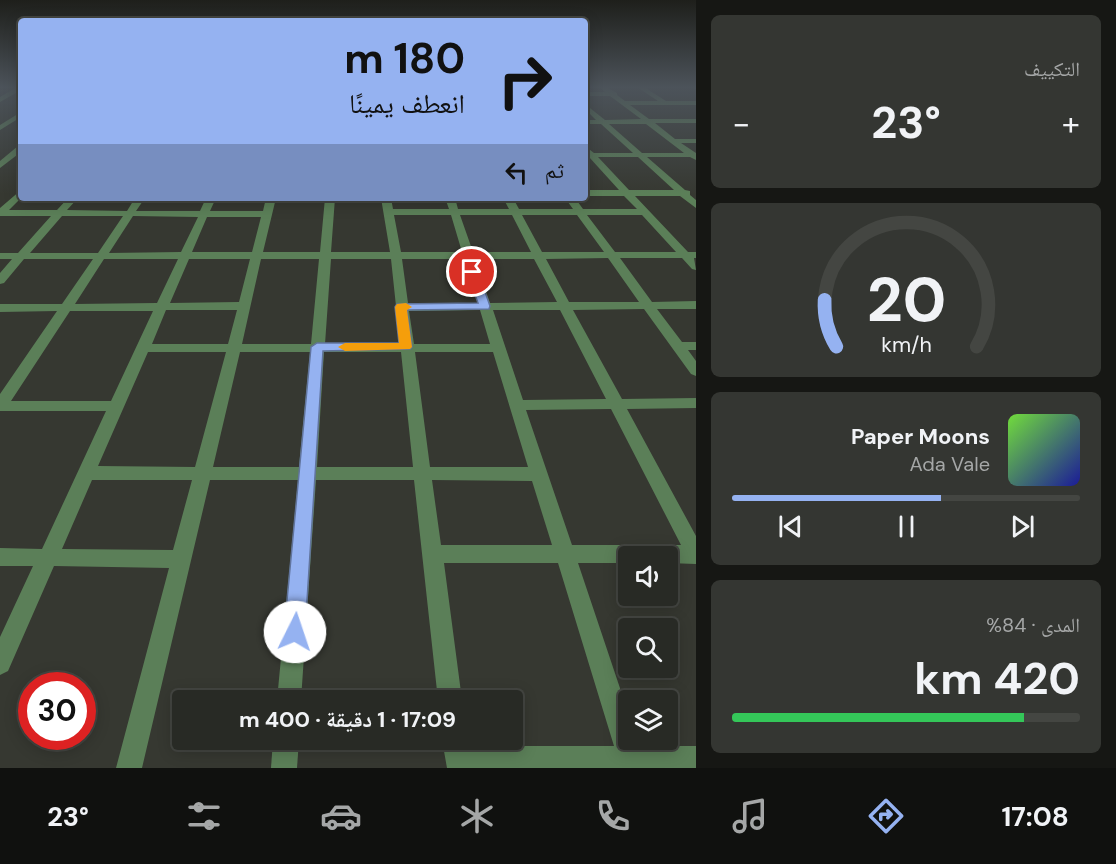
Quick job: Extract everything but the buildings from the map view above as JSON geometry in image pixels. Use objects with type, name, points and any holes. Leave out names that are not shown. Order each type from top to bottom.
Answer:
[{"type":"street","points":[[604,123],[696,205]]},
{"type":"street","points":[[649,123],[695,156]]},
{"type":"street","points":[[673,141],[696,141]]},
{"type":"street","points":[[588,153],[695,156]]},
{"type":"street","points":[[588,154],[690,255],[696,267]]},
{"type":"street","points":[[0,155],[17,155]]},
{"type":"street","points":[[0,165],[17,155]]},
{"type":"street","points":[[588,193],[696,193]]},
{"type":"street","points":[[0,194],[18,194]]},
{"type":"street","points":[[0,213],[18,197]]},
{"type":"street","points":[[0,280],[70,201]]},
{"type":"street","points":[[0,406],[138,201]]},
{"type":"street","points":[[0,663],[164,307],[210,201]]},
{"type":"street","points":[[290,690],[330,201]]},
{"type":"street","points":[[432,554],[696,554],[510,201]]},
{"type":"street","points":[[572,201],[696,371]]},
{"type":"street","points":[[449,690],[396,255],[387,205],[452,205],[515,212],[645,212]]},
{"type":"street","points":[[452,205],[632,763]]},
{"type":"street","points":[[0,213],[204,214],[269,206],[129,768]]},
{"type":"street","points":[[0,256],[690,255]]},
{"type":"street","points":[[401,307],[696,305]]},
{"type":"street","points":[[0,309],[245,306]]},
{"type":"street","points":[[678,346],[696,346]]},
{"type":"street","points":[[145,348],[499,348]]},
{"type":"street","points":[[516,405],[696,403]]},
{"type":"street","points":[[0,406],[118,406]]},
{"type":"street","points":[[88,473],[539,474]]},
{"type":"street","points":[[0,557],[182,559]]},
{"type":"street","points":[[284,768],[285,750]]},
{"type":"street","points":[[457,755],[632,763],[696,759]]},
{"type":"slow traffic","points":[[345,347],[406,347],[401,307],[406,307]]},
{"type":"route","points":[[295,632],[317,347],[406,347],[401,307],[484,306],[472,272]]}]
